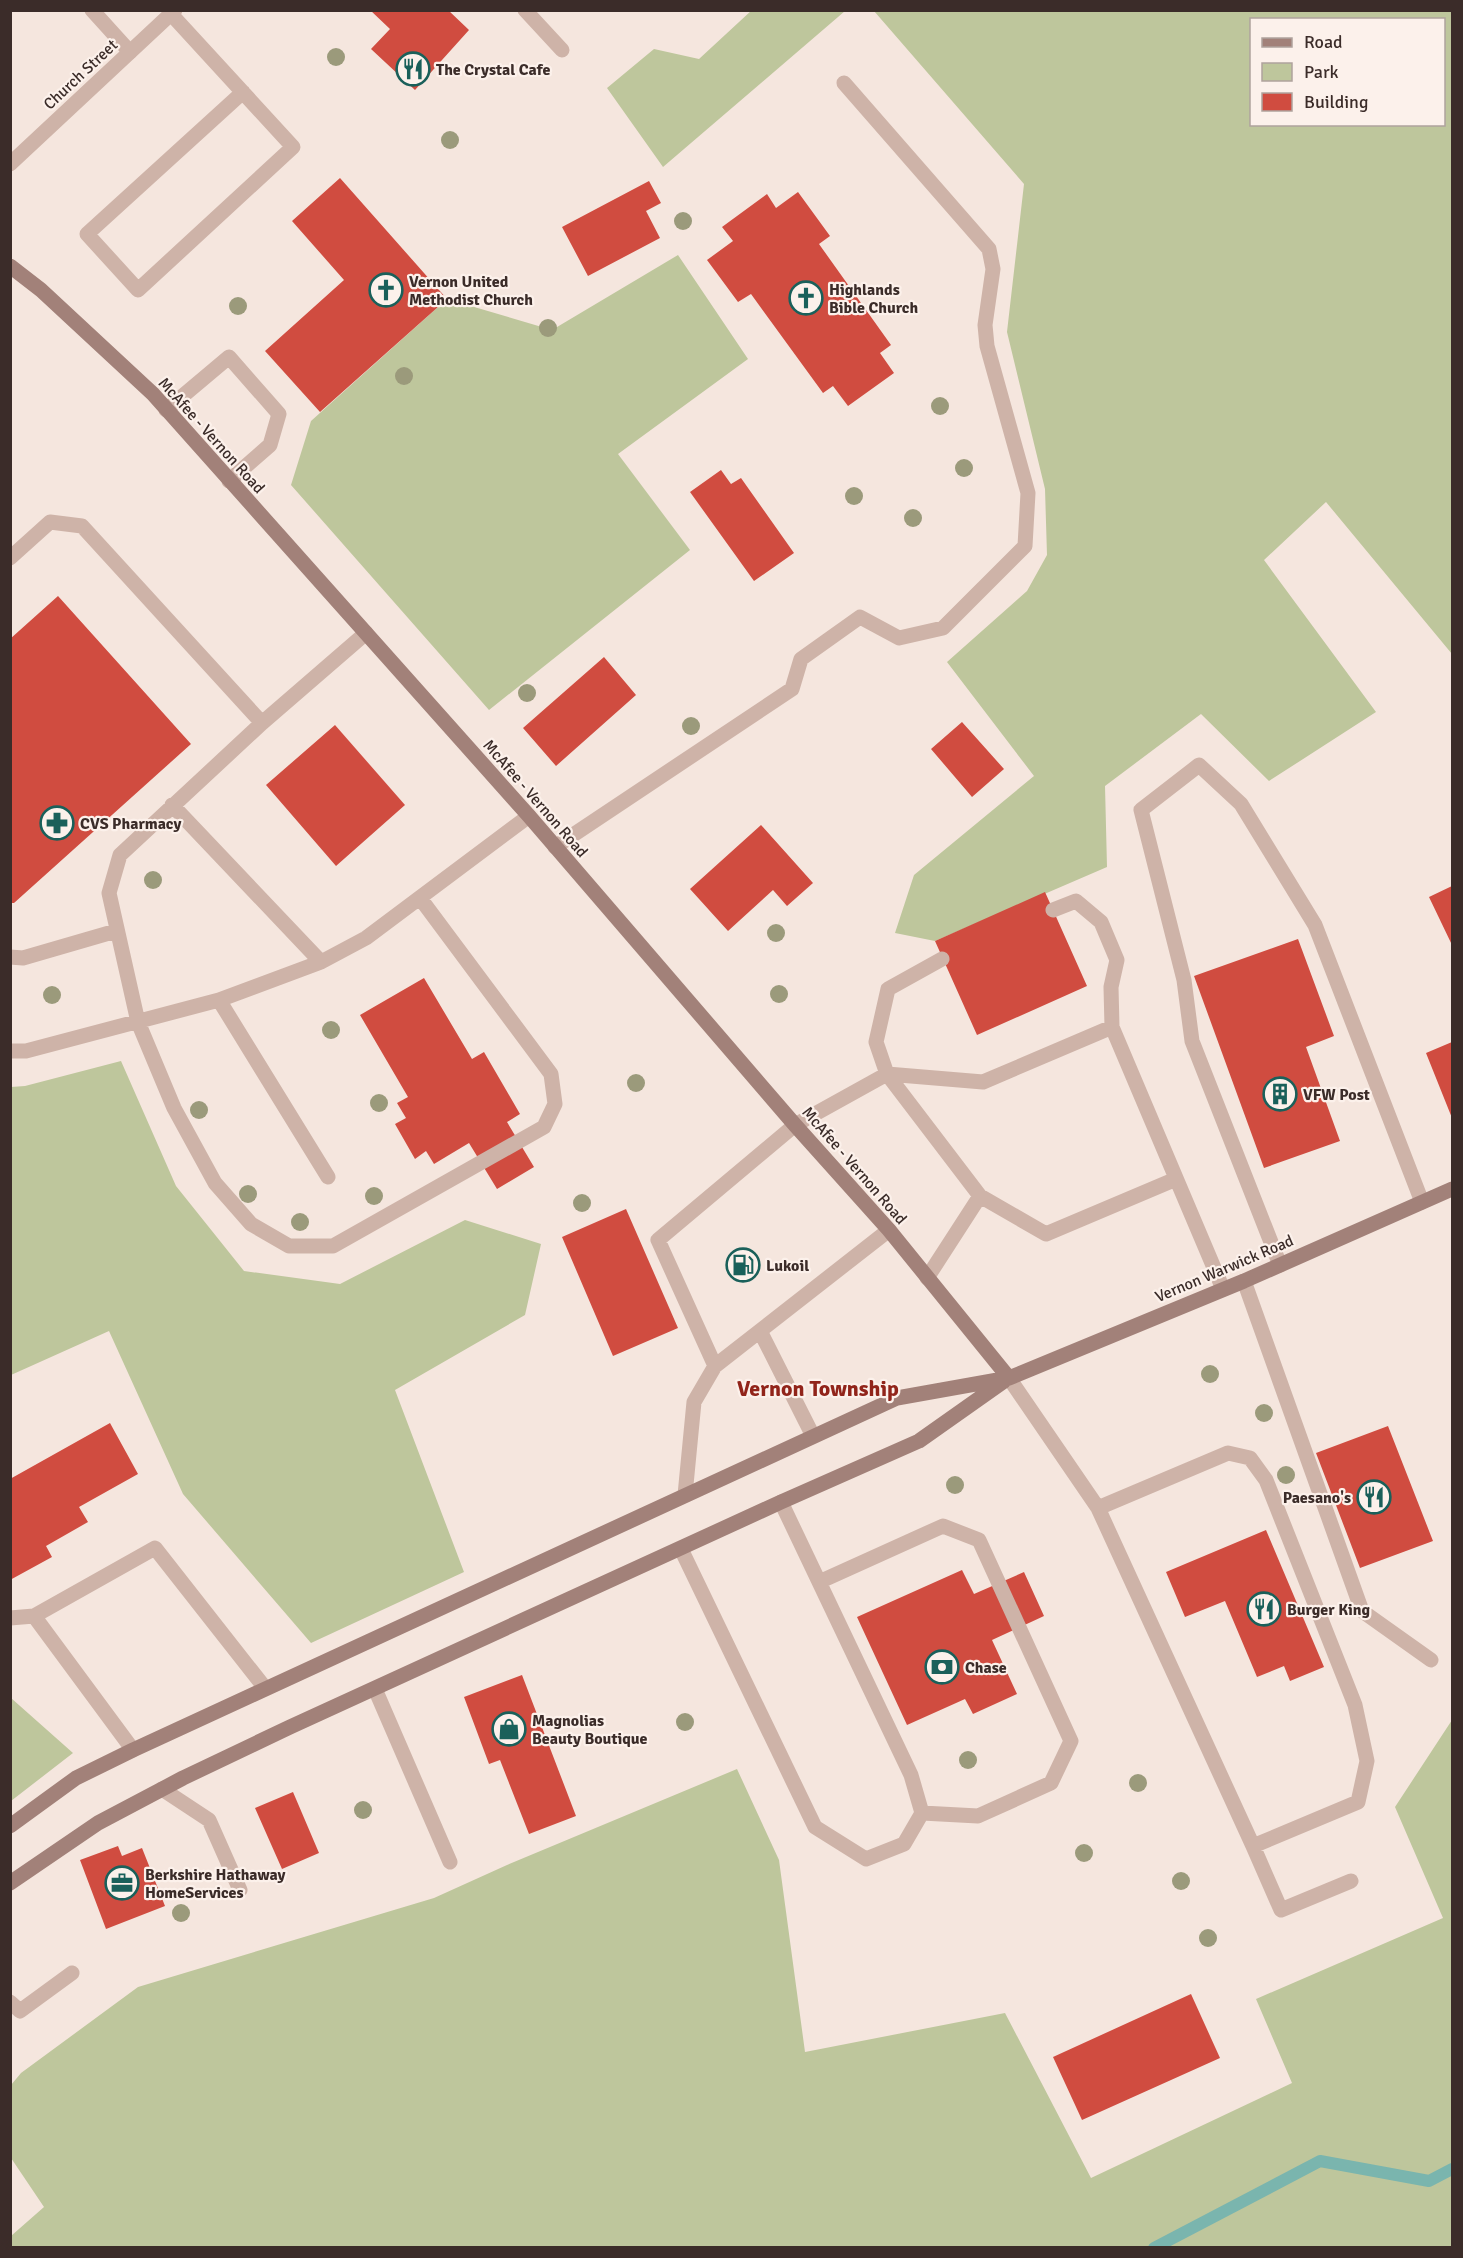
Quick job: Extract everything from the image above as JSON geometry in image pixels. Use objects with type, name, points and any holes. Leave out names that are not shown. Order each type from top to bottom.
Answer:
[{"type":"main road","name":"McAfee - Vernon Road","points":[[10,266],[41,290],[153,394],[529,816],[795,1125],[889,1230],[1009,1378]]},
{"type":"main road","name":"Vernon Warwick Road","points":[[1009,1378],[1244,1281],[1452,1189]]},
{"type":"main road","points":[[10,1826],[76,1778],[133,1750],[897,1398],[1009,1378]]},
{"type":"main road","points":[[10,1883],[98,1824],[162,1789],[290,1727],[919,1441],[1009,1378]]},
{"type":"street","points":[[92,10],[130,52]]},
{"type":"street","points":[[525,10],[562,50]]},
{"type":"street","points":[[173,12],[293,147],[138,290],[87,234],[243,92]]},
{"type":"street","name":"Church Street","points":[[10,164],[173,12]]},
{"type":"street","points":[[555,847],[792,689],[801,659],[860,617],[899,638],[943,628],[1025,546],[1028,493],[987,346],[985,326],[993,269],[989,249],[844,83]]},
{"type":"street","points":[[166,410],[229,357],[279,414],[270,445],[229,481]]},
{"type":"street","points":[[10,558],[51,522],[82,526],[262,723]]},
{"type":"street","points":[[366,633],[262,723],[120,855],[109,893],[138,1022],[174,1108],[215,1183],[251,1224],[289,1246],[333,1246],[544,1127],[555,1104],[551,1074],[420,898]]},
{"type":"street","points":[[1280,1265],[1192,1041],[1184,980],[1141,810],[1199,765],[1241,804],[1315,925],[1422,1202]]},
{"type":"street","points":[[172,805],[321,962]]},
{"type":"street","points":[[10,1051],[26,1051],[219,1000],[321,962],[366,938],[529,816]]},
{"type":"street","points":[[1053,910],[1076,901],[1101,922],[1117,960],[1111,987],[1112,1027],[1223,1289]]},
{"type":"street","points":[[10,970],[17,958],[116,931]]},
{"type":"street","points":[[942,959],[888,989],[876,1042],[887,1074],[980,1196],[1046,1234],[1176,1179]]},
{"type":"street","points":[[219,1000],[328,1177]]},
{"type":"street","points":[[715,1366],[658,1240],[795,1125],[887,1074],[983,1083],[1112,1027]]},
{"type":"street","points":[[927,1278],[980,1196]]},
{"type":"street","points":[[685,1496],[694,1402],[715,1366],[889,1230]]},
{"type":"street","points":[[1244,1281],[1362,1611],[1431,1660]]},
{"type":"street","points":[[760,1331],[813,1437]]},
{"type":"street","points":[[1009,1378],[1098,1508],[1254,1845],[1281,1910],[1351,1881]]},
{"type":"street","points":[[1098,1508],[1228,1453],[1250,1458],[1266,1480],[1356,1705],[1367,1761],[1358,1802],[1254,1845]]},
{"type":"street","points":[[681,1549],[814,1827],[866,1859],[904,1844],[922,1813],[911,1775],[781,1502]]},
{"type":"street","points":[[819,1582],[943,1526],[979,1540],[1071,1741],[1052,1783],[978,1816],[922,1813]]},
{"type":"street","points":[[10,1618],[34,1616],[155,1548],[265,1688]]},
{"type":"street","points":[[34,1616],[133,1750]]},
{"type":"street","points":[[375,1689],[450,1862]]},
{"type":"street","points":[[162,1789],[208,1820],[240,1890]]},
{"type":"street","points":[[10,2002],[20,2011],[72,1973]]},
{"type":"green space","points":[[752,10],[845,11],[663,167],[607,88],[654,49],[699,59]]},
{"type":"green space","points":[[874,11],[1452,11],[1452,654],[1326,502],[1264,560],[1376,712],[1269,781],[1201,714],[1105,786],[1107,867],[935,941],[895,933],[914,875],[1034,776],[947,662],[1027,591],[1047,555],[1045,489],[1007,332],[1024,184]]},
{"type":"green space","points":[[678,255],[748,359],[618,454],[690,550],[489,710],[291,485],[311,421],[447,299],[552,330]]},
{"type":"green space","points":[[121,1061],[176,1186],[244,1271],[340,1284],[465,1220],[541,1244],[525,1315],[395,1390],[464,1572],[311,1643],[183,1494],[109,1331],[11,1375],[11,1087],[25,1086]]},
{"type":"green space","points":[[11,1698],[73,1753],[11,1801]]},
{"type":"green space","points":[[1452,1720],[1452,2247],[11,2247],[11,2236],[44,2207],[11,2158],[11,2085],[21,2073],[138,1987],[434,1898],[737,1769],[779,1860],[805,2052],[1005,2013],[1091,2178],[1292,2083],[1256,1999],[1443,1918],[1395,1807]]},
{"type":"building","name":"The Crystal Cafe","points":[[370,10],[448,10],[469,30],[415,90],[371,49],[390,29]]},
{"type":"building","name":"Vernon United Methodist Church","points":[[340,178],[447,299],[320,412],[265,351],[344,280],[292,221]]},
{"type":"building","points":[[649,181],[661,203],[646,211],[660,238],[588,276],[562,227]]},
{"type":"building","name":"Highlands Bible Church","points":[[798,192],[830,236],[819,244],[891,345],[880,353],[894,373],[848,406],[833,386],[823,393],[751,294],[738,302],[707,260],[733,241],[722,227],[767,194],[776,208]]},
{"type":"building","points":[[721,470],[731,484],[741,478],[794,553],[754,581],[690,492]]},
{"type":"building","name":"CVS Pharmacy","points":[[58,596],[191,744],[14,903],[10,903],[10,639]]},
{"type":"building","points":[[604,657],[636,695],[556,766],[523,728]]},
{"type":"building","points":[[962,722],[1004,769],[972,797],[931,749]]},
{"type":"building","points":[[335,725],[405,805],[336,866],[266,785]]},
{"type":"building","points":[[761,825],[813,883],[787,906],[773,890],[728,931],[690,889]]},
{"type":"building","points":[[1452,886],[1452,945],[1429,897]]},
{"type":"building","points":[[1045,892],[1087,986],[977,1035],[935,941]]},
{"type":"building","name":"VFW Post","points":[[1298,939],[1334,1036],[1306,1047],[1340,1141],[1264,1168],[1194,976]]},
{"type":"building","points":[[424,978],[472,1059],[484,1052],[520,1114],[507,1122],[534,1167],[497,1189],[469,1143],[434,1164],[426,1151],[415,1159],[395,1124],[406,1118],[397,1103],[408,1097],[360,1015]]},
{"type":"building","points":[[1452,1042],[1452,1118],[1426,1053]]},
{"type":"building","points":[[626,1209],[678,1328],[613,1356],[562,1237]]},
{"type":"building","points":[[110,1423],[138,1474],[79,1507],[88,1522],[46,1546],[52,1557],[10,1580],[10,1479]]},
{"type":"building","name":"Paesano's","points":[[1388,1426],[1433,1541],[1360,1568],[1316,1453]]},
{"type":"building","name":"Burger King","points":[[1266,1530],[1324,1667],[1290,1681],[1284,1666],[1257,1677],[1225,1601],[1185,1617],[1166,1572]]},
{"type":"building","name":"Chase","points":[[962,1570],[974,1594],[1024,1572],[1044,1616],[992,1640],[1017,1694],[973,1714],[965,1699],[907,1725],[857,1617]]},
{"type":"building","name":"Magnolias Beauty Boutique","points":[[522,1675],[576,1816],[529,1834],[500,1760],[489,1764],[464,1697]]},
{"type":"building","name":"Berkshire Hathaway HomeServices","points":[[293,1792],[319,1853],[282,1869],[255,1808]]},
{"type":"building","name":"Berkshire Hathaway HomeServices","points":[[118,1846],[122,1856],[142,1848],[165,1906],[106,1929],[80,1860]]},
{"type":"building","points":[[1191,1994],[1220,2058],[1082,2120],[1053,2057]]},
{"type":"waterway","points":[[1154,2248],[1320,2161],[1429,2181],[1452,2169]]},
{"type":"place","name":"The Crystal Cafe","points":[[413,69]]},
{"type":"place","name":"Vernon United Methodist Church","points":[[386,290]]},
{"type":"place","name":"Highlands Bible Church","points":[[806,298]]},
{"type":"place","name":"CVS Pharmacy","points":[[57,823]]},
{"type":"place","name":"VFW Post","points":[[1280,1094]]},
{"type":"place","name":"Lukoil","points":[[743,1265]]},
{"type":"place","name":"Paesano's","points":[[1374,1497]]},
{"type":"place","name":"Burger King","points":[[1264,1609]]},
{"type":"place","name":"Chase","points":[[942,1667]]},
{"type":"place","name":"Magnolias Beauty Boutique","points":[[509,1729]]},
{"type":"place","name":"Berkshire Hathaway HomeServices","points":[[122,1883]]},
{"type":"district","name":"Vernon Township","points":[[818,1388]]}]
